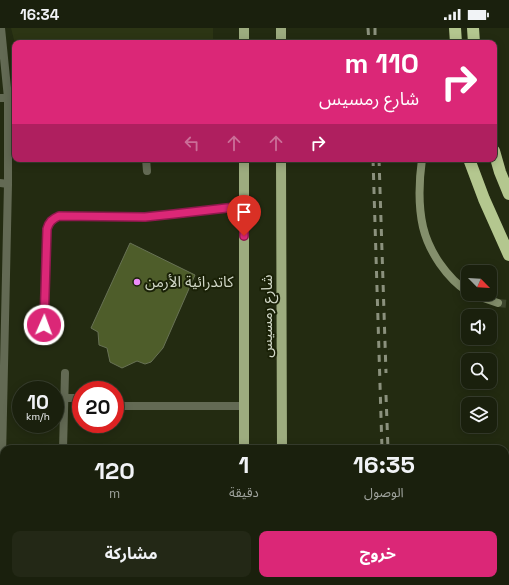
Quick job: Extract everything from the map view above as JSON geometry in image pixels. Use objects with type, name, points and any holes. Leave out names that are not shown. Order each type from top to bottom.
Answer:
[{"type":"highway","points":[[450,28],[450,40]]},
{"type":"highway","points":[[455,28],[457,40]]},
{"type":"highway","points":[[473,28],[474,40]]},
{"type":"highway","points":[[470,162],[484,199],[509,255]]},
{"type":"highway","points":[[478,162],[491,203],[509,244]]},
{"type":"highway","points":[[497,162],[509,194]]},
{"type":"main road","points":[[244,28],[244,40]]},
{"type":"main road","points":[[281,28],[281,40]]},
{"type":"main road","points":[[458,40],[460,28]]},
{"type":"main road","name":"شارع رمسيس","points":[[244,162],[244,445]]},
{"type":"main road","name":"شارع رمسيس","points":[[281,162],[282,445]]},
{"type":"main road","points":[[422,162],[420,204],[423,228],[431,248],[441,265],[461,288]]},
{"type":"main road","points":[[492,301],[498,303]]},
{"type":"street","points":[[1,28],[8,98],[4,183],[1,445]]},
{"type":"street","points":[[146,162],[147,171]]},
{"type":"street","points":[[44,325],[47,229],[49,223],[54,218],[59,216],[145,217],[244,206]]},
{"type":"street","points":[[65,373],[64,398],[72,398]]},
{"type":"street","points":[[124,406],[244,406]]},
{"type":"street","points":[[63,433],[63,445]]},
{"type":"shaded area","points":[[11,28],[213,28],[213,40],[14,40]]},
{"type":"building","points":[[130,243],[195,275],[163,348],[151,362],[145,364],[137,361],[122,368],[110,362],[107,348],[99,345],[98,332],[91,328]]},
{"type":"tunnel","points":[[498,303],[509,304]]},
{"type":"railway","points":[[368,28],[369,40]]},
{"type":"railway","points":[[375,28],[375,40]]},
{"type":"railway","points":[[373,162],[382,445]]},
{"type":"railway","points":[[379,162],[386,373]]},
{"type":"railway","points":[[386,395],[388,445]]},
{"type":"place","name":"كاتدرائية الأرمن","points":[[137,282]]},
{"type":"route","points":[[44,325],[47,229],[49,223],[54,218],[59,216],[145,217],[244,206],[244,236]]}]
